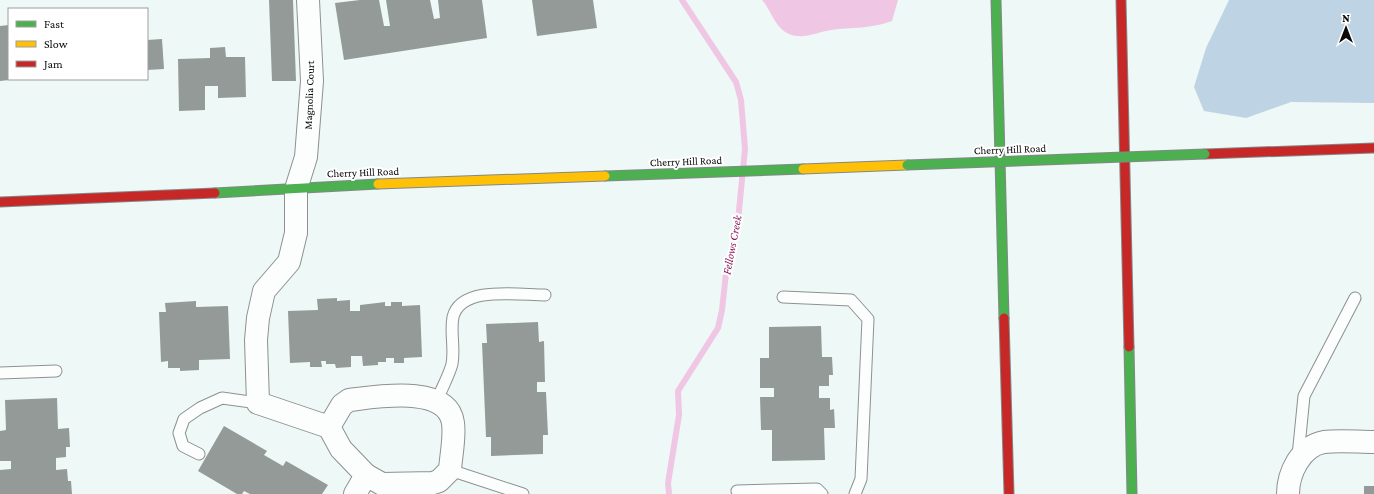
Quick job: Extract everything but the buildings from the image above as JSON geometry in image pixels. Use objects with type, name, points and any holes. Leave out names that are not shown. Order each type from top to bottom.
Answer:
[{"type":"main road","points":[[996,0],[1009,494]]},
{"type":"main road","points":[[1121,0],[1132,494]]},
{"type":"main road","name":"Cherry Hill Road","points":[[0,202],[296,189],[316,186],[799,170],[1374,148]]},
{"type":"street","name":"Magnolia Court","points":[[258,403],[256,340],[258,318],[264,291],[289,262],[296,233],[296,189],[306,157],[312,81],[308,0]]},
{"type":"street","points":[[258,403],[329,427],[341,449],[366,475],[382,484],[433,483],[439,481],[450,470],[453,423],[448,410],[437,401],[420,396],[349,400],[342,405],[329,427]]},
{"type":"street","points":[[1288,494],[1291,473],[1297,462],[1309,449],[1323,442],[1374,442]]},
{"type":"street","points":[[355,494],[366,475]]},
{"type":"lane","points":[[437,401],[452,364],[453,319],[456,310],[462,302],[483,294],[544,295]]},
{"type":"lane","points":[[783,297],[851,300],[868,319],[861,479],[855,494]]},
{"type":"lane","points":[[1297,462],[1304,396],[1355,298]]},
{"type":"lane","points":[[0,373],[56,371]]},
{"type":"lane","points":[[200,454],[183,446],[179,433],[184,419],[200,408],[222,398],[258,403]]},
{"type":"lane","points":[[450,470],[524,494]]},
{"type":"lane","points":[[737,491],[816,490],[822,494]]},
{"type":"shaded area","points":[[762,0],[898,0],[892,21],[884,24],[831,30],[805,36],[794,36],[780,28]]},
{"type":"shaded area","points":[[1229,0],[1374,0],[1374,103],[1291,102],[1246,118],[1204,111],[1194,87],[1206,48]]},
{"type":"waterway","name":"Fellows Creek","points":[[669,494],[668,483],[679,415],[678,391],[718,328],[722,310],[726,273],[737,231],[745,149],[741,100],[736,82],[682,0]]},
{"type":"traffic: fast","points":[[996,0],[1004,318]]},
{"type":"traffic: fast","points":[[907,165],[1205,154]]},
{"type":"traffic: fast","points":[[605,176],[803,169]]},
{"type":"traffic: fast","points":[[215,193],[378,184]]},
{"type":"traffic: fast","points":[[1129,347],[1132,494]]},
{"type":"traffic: slow","points":[[803,169],[907,165]]},
{"type":"traffic: slow","points":[[378,184],[605,176]]},
{"type":"traffic: jam","points":[[1121,0],[1129,347]]},
{"type":"traffic: jam","points":[[1205,154],[1374,148]]},
{"type":"traffic: jam","points":[[0,202],[215,193]]},
{"type":"traffic: jam","points":[[1004,318],[1009,494]]}]
